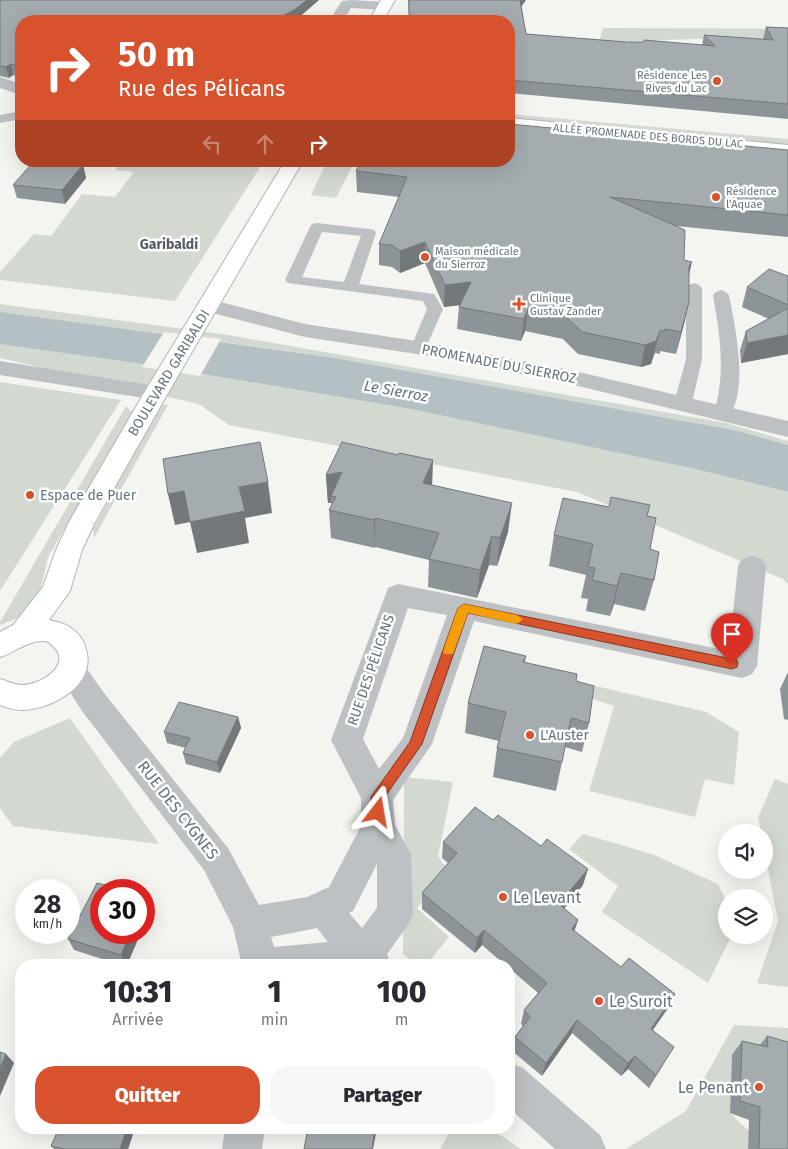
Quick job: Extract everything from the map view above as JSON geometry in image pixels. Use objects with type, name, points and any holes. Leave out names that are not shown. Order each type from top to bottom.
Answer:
[{"type":"main road","points":[[380,15],[387,3]]},
{"type":"main road","name":"ALLÉE PROMENADE DES BORDS DU LAC","points":[[515,113],[788,138]]},
{"type":"main road","name":"ALLÉE PROMENADE DES BORDS DU LAC","points":[[515,124],[788,150]]},
{"type":"main road","name":"BOULEVARD GARIBALDI","points":[[24,632],[56,591],[69,550],[82,522],[158,389],[290,167]]},
{"type":"main road","name":"BOULEVARD GARIBALDI","points":[[56,591],[59,622],[57,632]]},
{"type":"main road","points":[[0,646],[24,632],[47,630],[57,632],[66,637],[71,644],[75,661],[64,678],[44,693],[5,700]]},
{"type":"street","points":[[340,15],[348,2],[387,3]]},
{"type":"street","points":[[0,82],[15,88]]},
{"type":"street","name":"PROMENADE DU SIERROZ","points":[[204,314],[233,308],[271,323],[317,333],[419,348],[581,380],[788,429]]},
{"type":"street","points":[[0,368],[158,389]]},
{"type":"street","points":[[250,923],[310,914],[341,899],[378,812],[416,744],[464,608],[742,666],[752,566]]},
{"type":"street","name":"RUE DES PÉLICANS","points":[[369,959],[395,913],[394,854],[347,740],[398,595],[464,608]]},
{"type":"street","name":"RUE DES CYGNES","points":[[64,678],[94,702],[216,859],[250,923],[259,959]]},
{"type":"street","points":[[322,908],[367,959]]},
{"type":"street","points":[[515,1087],[586,1149]]},
{"type":"street","points":[[242,1149],[244,1134]]},
{"type":"lane","points":[[0,119],[15,116]]},
{"type":"lane","points":[[350,287],[370,233],[317,227],[293,280],[350,287],[429,296],[435,309],[419,348]]},
{"type":"lane","points":[[682,403],[694,359],[694,288]]},
{"type":"lane","points":[[721,295],[730,345],[728,399],[723,413]]},
{"type":"shaded area","points":[[603,28],[788,29],[788,39],[731,38],[599,42]]},
{"type":"shaded area","points":[[515,115],[788,139],[788,146],[515,122]]},
{"type":"shaded area","points":[[117,167],[260,167],[175,301],[0,280],[0,272],[34,234],[51,236],[82,194],[115,197],[134,172],[115,170]]},
{"type":"shaded area","points":[[324,167],[352,167],[336,198],[311,195]]},
{"type":"shaded area","points":[[0,304],[228,335],[726,423],[788,441],[788,445],[734,430],[329,357],[164,334],[145,364],[411,409],[695,469],[788,492],[788,584],[783,579],[577,492],[229,425],[199,404],[0,358]]},
{"type":"shaded area","name":"Espace de Puer","points":[[0,382],[121,400],[0,591]]},
{"type":"shaded area","points":[[161,404],[168,405],[94,538],[93,529]]},
{"type":"shaded area","points":[[126,406],[133,413],[48,557],[36,611],[0,625],[0,622]]},
{"type":"shaded area","points":[[545,674],[706,712],[739,732],[734,785],[705,779],[695,817],[589,791],[614,706],[545,683]]},
{"type":"shaded area","points":[[70,718],[159,844],[13,826],[0,808],[0,758],[14,742]]},
{"type":"shaded area","points":[[404,777],[453,782],[438,856],[447,869],[417,908],[449,937],[431,959],[409,959],[403,954]]},
{"type":"shaded area","points":[[775,779],[788,784],[788,987],[757,983],[770,944],[773,944],[773,936],[778,921],[770,879],[773,879],[773,824],[759,824],[758,817]]},
{"type":"shaded area","points":[[583,834],[652,854],[718,884],[720,889],[718,889],[718,944],[728,944],[708,983],[602,912],[618,886],[569,849]]},
{"type":"shaded area","points":[[734,1025],[788,1028],[788,1041],[732,1055],[730,1113],[749,1131],[748,1149],[626,1149],[686,1111]]},
{"type":"shaded area","points":[[449,1134],[499,1134],[521,1149],[440,1149]]},
{"type":"water","name":"Le Sierroz","points":[[0,312],[329,357],[734,430],[788,445],[788,492],[695,469],[411,409],[144,364],[0,344]]},
{"type":"pier","points":[[164,332],[221,339],[200,376],[142,367]]},
{"type":"building","points":[[0,0],[307,0],[284,15],[15,15],[15,65],[0,66]]},
{"type":"building","points":[[409,0],[520,0],[526,34],[626,42],[644,42],[644,40],[715,46],[704,35],[773,40],[766,27],[788,28],[788,104],[515,81],[515,15],[409,14]]},
{"type":"building","points":[[515,125],[788,150],[788,215],[610,197],[685,230],[684,260],[692,262],[689,266],[689,302],[681,332],[665,329],[665,331],[660,331],[656,341],[645,345],[582,332],[566,317],[528,309],[524,319],[459,307],[471,282],[445,285],[425,242],[400,251],[392,245],[379,244],[407,177],[356,171],[358,167],[515,167]]},
{"type":"building","points":[[29,167],[81,167],[62,190],[13,185]]},
{"type":"building","points":[[769,269],[788,276],[788,305],[747,287]]},
{"type":"building","points":[[788,308],[788,335],[747,343],[746,331]]},
{"type":"building","points":[[260,442],[268,482],[239,487],[245,511],[190,522],[184,491],[168,494],[163,459]]},
{"type":"building","points":[[342,442],[398,455],[399,453],[433,460],[423,483],[512,503],[500,538],[492,536],[480,570],[429,559],[439,533],[375,518],[374,520],[329,510],[336,497],[331,496],[342,472],[326,475]]},
{"type":"building","points":[[611,497],[650,505],[647,516],[656,518],[650,549],[659,552],[654,580],[621,573],[617,586],[592,580],[595,568],[588,567],[593,544],[554,535],[563,498],[609,507]]},
{"type":"building","points":[[484,646],[526,656],[523,662],[577,674],[576,681],[594,686],[589,723],[571,718],[562,762],[497,748],[506,712],[468,703]]},
{"type":"building","points":[[179,702],[238,717],[217,762],[183,753],[190,738],[164,732]]},
{"type":"building","points":[[475,807],[493,820],[498,815],[541,846],[547,839],[588,869],[559,904],[578,920],[572,929],[621,967],[629,958],[675,994],[651,1029],[674,1047],[656,1075],[635,1056],[628,1063],[577,1020],[546,1063],[515,1037],[530,1017],[524,1010],[547,983],[484,930],[477,938],[422,893],[457,853],[443,842]]},
{"type":"building","points":[[90,897],[90,944],[126,944],[121,955],[80,943],[80,916]]},
{"type":"building","name":"Le Penant","points":[[767,1036],[788,1042],[788,1149],[759,1149],[760,1107],[740,1101],[742,1041],[768,1047]]},
{"type":"building","points":[[0,1052],[6,1054],[0,1068]]},
{"type":"building","points":[[56,1134],[125,1134],[120,1149],[64,1149],[51,1146]]},
{"type":"building","points":[[307,1134],[374,1134],[372,1149],[304,1149]]},
{"type":"slow traffic","points":[[449,651],[464,608],[517,619]]},
{"type":"place","name":"Résidence Les Rives du Lac","points":[[717,81]]},
{"type":"place","name":"Résidence l'Aquae","points":[[716,197]]},
{"type":"place","name":"Maison médicale du Sierroz","points":[[425,257]]},
{"type":"place","name":"Clinique Gustav Zander","points":[[519,304]]},
{"type":"place","name":"Espace de Puer","points":[[30,495]]},
{"type":"place","name":"L'Auster","points":[[530,735]]},
{"type":"place","name":"Le Levant","points":[[503,897]]},
{"type":"place","name":"Le Suroit","points":[[599,1001]]},
{"type":"place","name":"Le Penant","points":[[759,1087]]},
{"type":"district","name":"Garibaldi","points":[[169,244]]},
{"type":"route","points":[[378,812],[377,797],[416,744],[464,608],[732,664]]}]
